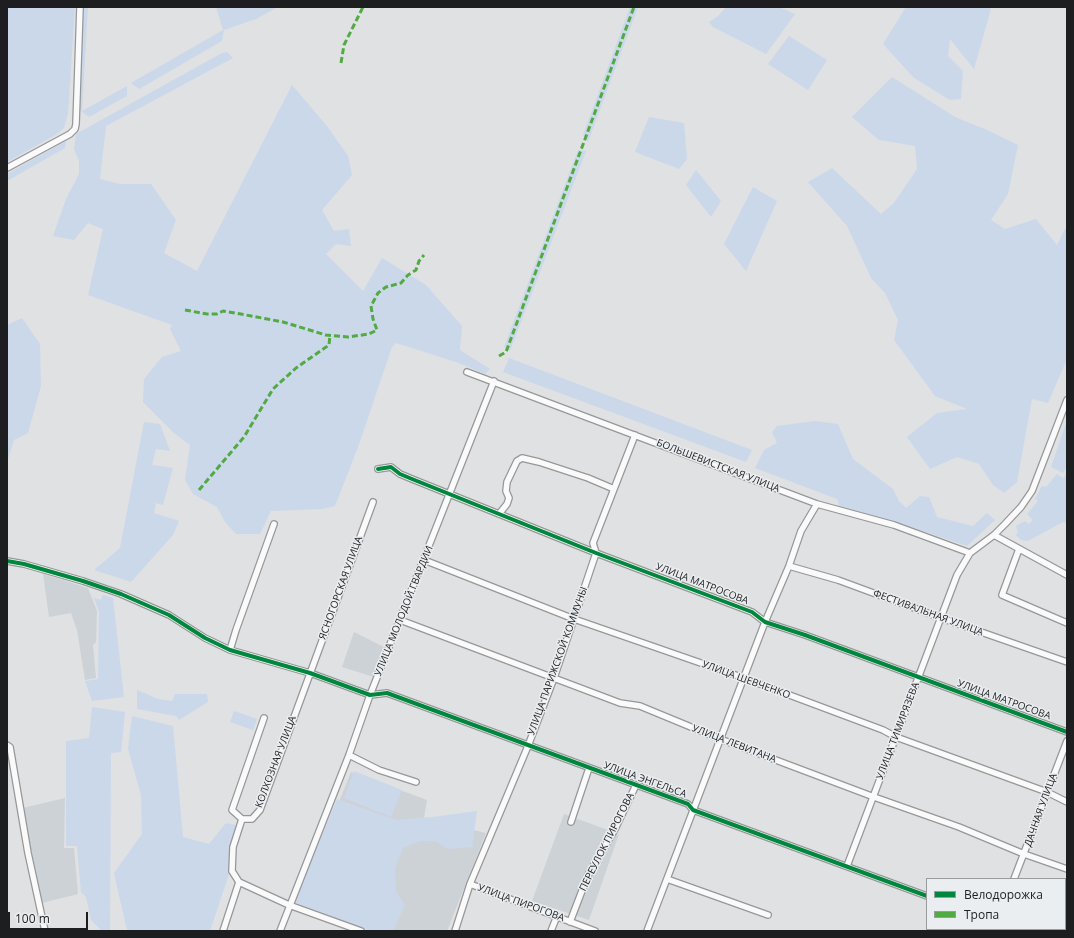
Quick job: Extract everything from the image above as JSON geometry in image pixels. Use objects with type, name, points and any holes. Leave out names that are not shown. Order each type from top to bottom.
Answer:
[{"type":"street","points":[[7,168],[70,134],[75,129],[80,7]]},
{"type":"street","name":"БОЛЬШЕВИСТСКАЯ УЛИЦА","points":[[467,372],[817,504],[894,525],[970,553]]},
{"type":"street","name":"УЛИЦА МОЛОДОЙ ГВАРДИИ","points":[[280,931],[349,755],[370,696],[494,381]]},
{"type":"street","points":[[970,553],[994,535],[1021,507],[1032,491],[1067,400]]},
{"type":"street","name":"УЛИЦА ПАРИЖСКОЙ КОММУНЫ","points":[[455,931],[470,884],[528,746],[554,678],[596,553],[593,543],[635,435]]},
{"type":"street","points":[[499,514],[507,504],[507,482],[517,461],[522,458],[529,458],[588,478],[614,489]]},
{"type":"street","name":"УЛИЦА МАТРОСОВА","points":[[378,469],[391,467],[400,474],[596,553],[752,612],[765,622],[806,635],[1067,732]]},
{"type":"street","name":"ЯСНОГОРСКАЯ УЛИЦА","points":[[310,674],[373,502]]},
{"type":"street","points":[[647,931],[765,622],[789,566],[801,531],[817,504]]},
{"type":"street","points":[[230,650],[238,623],[274,524]]},
{"type":"street","points":[[994,535],[1067,575]]},
{"type":"street","points":[[1019,549],[1002,595],[1067,623]]},
{"type":"street","name":"УЛИЦА ТИМИРЯЗЕВА","points":[[847,866],[940,618],[957,575],[970,553]]},
{"type":"street","name":"УЛИЦА ШЕВЧЕНКО","points":[[424,560],[574,619],[744,678],[883,730],[896,737],[1047,792],[1067,802]]},
{"type":"street","name":"УЛИЦА ЭНГЕЛЬСА","points":[[7,562],[24,564],[76,578],[121,594],[169,615],[205,638],[230,650],[310,674],[370,696],[387,693],[688,804],[693,810],[926,896]]},
{"type":"street","name":"ФЕСТИВАЛЬНАЯ УЛИЦА","points":[[789,566],[838,580],[940,618],[1067,662]]},
{"type":"street","name":"УЛИЦА ЛЕВИТАНА","points":[[400,620],[620,702],[640,706],[720,739],[960,827],[1024,854],[1067,869]]},
{"type":"street","name":"КОЛХОЗНАЯ УЛИЦА","points":[[242,819],[252,819],[260,810],[310,674]]},
{"type":"street","points":[[264,718],[232,810],[242,819],[233,847],[232,871],[239,882],[289,905],[361,931]]},
{"type":"street","name":"ДАЧНАЯ УЛИЦА","points":[[1014,878],[1067,742]]},
{"type":"street","points":[[7,745],[10,747],[28,853],[45,931]]},
{"type":"street","points":[[349,755],[379,770],[416,782]]},
{"type":"street","points":[[571,822],[589,768]]},
{"type":"street","name":"ПЕРЕУЛОК ПИРОГОВА","points":[[570,922],[588,875],[615,829],[636,785]]},
{"type":"street","points":[[667,879],[768,915]]},
{"type":"street","points":[[223,931],[239,882]]},
{"type":"street","name":"УЛИЦА ПИРОГОВА","points":[[470,884],[595,931]]},
{"type":"street","points":[[550,931],[557,916]]},
{"type":"shaded area","points":[[7,7],[75,7],[68,114],[64,128],[57,134],[7,162]]},
{"type":"shaded area","points":[[84,7],[88,7],[82,111],[127,86],[127,96],[89,117],[82,112],[78,107]]},
{"type":"shaded area","points":[[216,7],[278,7],[256,19],[224,30],[222,41],[139,89],[131,83],[223,30]]},
{"type":"shaded area","points":[[630,7],[638,7],[588,142],[583,135]]},
{"type":"shaded area","points":[[726,7],[779,7],[795,14],[766,54],[713,27],[709,22],[718,16]]},
{"type":"shaded area","points":[[906,7],[986,7],[991,9],[974,69],[950,39],[948,56],[963,71],[961,99],[950,100],[914,78],[883,44]]},
{"type":"shaded area","points":[[789,36],[827,60],[808,90],[768,64]]},
{"type":"shaded area","points":[[227,52],[233,58],[106,126],[100,179],[120,184],[151,184],[176,220],[164,253],[197,271],[292,85],[327,126],[348,156],[352,175],[322,210],[334,231],[349,229],[351,246],[336,244],[326,254],[363,291],[382,258],[426,285],[462,326],[460,350],[490,369],[485,374],[459,363],[396,343],[392,347],[358,447],[335,506],[322,509],[271,511],[260,534],[236,534],[225,522],[217,507],[193,494],[185,480],[190,445],[174,433],[143,402],[144,379],[162,357],[181,351],[170,329],[172,325],[88,295],[103,229],[88,223],[74,240],[53,236],[66,199],[79,174],[79,161],[74,149],[76,134],[222,53]]},
{"type":"shaded area","points":[[892,77],[955,117],[1018,145],[1008,194],[991,220],[1005,229],[1036,219],[1057,245],[1067,225],[1067,359],[1048,403],[1032,399],[1017,482],[1004,493],[993,485],[979,464],[957,457],[930,469],[907,437],[937,413],[967,409],[935,396],[894,340],[898,320],[885,293],[871,278],[847,226],[808,182],[832,168],[881,214],[894,203],[917,169],[915,146],[879,140],[852,117]]},
{"type":"shaded area","points":[[649,117],[684,123],[687,159],[679,169],[635,152]]},
{"type":"shaded area","points":[[66,141],[65,148],[7,181],[7,174]]},
{"type":"shaded area","points":[[578,150],[586,151],[510,351],[504,347]]},
{"type":"shaded area","points":[[696,170],[721,201],[711,217],[686,185]]},
{"type":"shaded area","points":[[753,187],[777,201],[746,271],[724,244]]},
{"type":"shaded area","points":[[22,318],[40,344],[41,386],[28,433],[14,440],[7,462],[7,325]]},
{"type":"shaded area","points":[[509,358],[752,450],[746,462],[503,372]]},
{"type":"shaded area","points":[[1067,420],[1067,467],[1063,473],[1051,467]]},
{"type":"shaded area","points":[[815,421],[838,424],[853,459],[893,489],[899,501],[906,508],[920,496],[929,497],[937,517],[973,526],[987,513],[995,520],[967,546],[905,525],[839,506],[837,499],[755,468],[764,450],[777,443],[772,432],[777,426]]},
{"type":"shaded area","points":[[144,422],[160,424],[170,451],[156,449],[152,465],[173,468],[163,505],[156,503],[154,513],[179,521],[173,535],[131,582],[94,570],[120,548]]},
{"type":"shaded area","points":[[1067,473],[1067,523],[1063,522],[1028,541],[1021,540],[1015,534],[1018,533],[1016,526],[1025,521],[1029,524],[1033,520],[1027,514],[1038,501],[1035,499],[1042,486],[1046,487],[1057,474],[1063,478]]},
{"type":"shaded area","points":[[43,574],[88,588],[97,611],[96,642],[93,645],[96,678],[85,680],[77,630],[71,613],[49,617]]},
{"type":"shaded area","points":[[103,595],[113,598],[124,697],[92,701],[85,681],[98,679],[99,612],[94,598],[101,600]]},
{"type":"shaded area","points":[[354,632],[386,648],[377,678],[342,667]]},
{"type":"shaded area","points":[[137,690],[158,699],[172,701],[175,694],[207,694],[208,702],[179,720],[176,716],[137,709]]},
{"type":"shaded area","points":[[92,707],[125,712],[121,752],[111,753],[110,931],[102,931],[91,920],[86,897],[81,892],[77,846],[66,846],[66,741],[89,738]]},
{"type":"shaded area","points":[[234,711],[257,719],[253,730],[230,722]]},
{"type":"shaded area","points":[[132,716],[173,726],[183,837],[209,844],[226,823],[240,826],[229,874],[210,931],[128,931],[126,926],[114,873],[142,834],[141,795],[128,749]]},
{"type":"shaded area","points":[[354,771],[402,790],[391,817],[344,798]]},
{"type":"shaded area","points":[[351,772],[427,800],[424,818],[486,833],[447,931],[380,931],[300,899]]},
{"type":"shaded area","points":[[65,798],[64,848],[74,848],[78,894],[42,903],[23,808]]},
{"type":"shaded area","points":[[337,799],[396,820],[477,811],[472,847],[447,849],[436,841],[420,841],[403,848],[395,868],[396,891],[405,905],[393,931],[370,931],[294,902]]},
{"type":"shaded area","points":[[564,814],[619,834],[589,920],[532,901]]},
{"type":"marked path","points":[[341,63],[344,45],[363,7]]},
{"type":"marked path","points":[[499,356],[506,352],[634,7]]},
{"type":"marked path","points":[[185,310],[207,314],[217,314],[223,311],[246,315],[283,322],[326,335],[348,337],[369,334],[377,330],[373,319],[371,306],[378,293],[386,287],[401,283],[408,275],[416,270],[419,261],[424,255]]},
{"type":"marked path","points":[[199,490],[244,437],[273,389],[296,368],[329,345],[330,335]]},
{"type":"cycle path","points":[[378,469],[391,467],[400,474],[596,553],[752,612],[765,622],[805,635],[1067,732]]},
{"type":"cycle path","points":[[7,561],[24,564],[83,581],[121,594],[169,615],[205,638],[230,650],[310,673],[370,695],[387,693],[688,804],[693,810],[926,896]]}]
